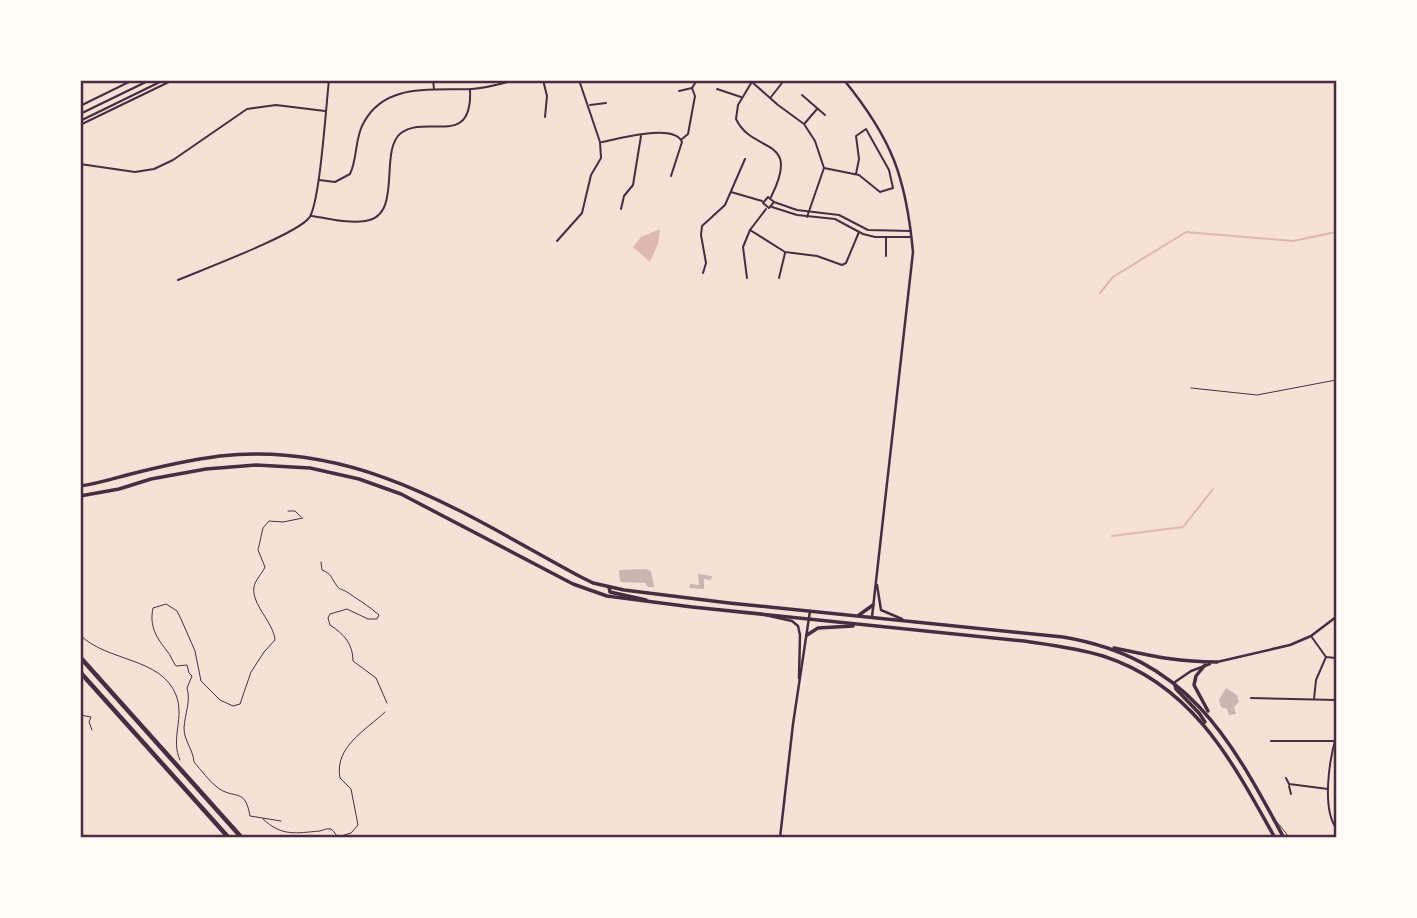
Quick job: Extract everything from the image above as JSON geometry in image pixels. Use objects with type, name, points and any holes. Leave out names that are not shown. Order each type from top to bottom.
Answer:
[{"type":"highway","points":[[80,486],[176,463],[257,454],[326,460],[406,484],[580,577],[609,587],[729,603],[1063,637],[1163,660],[1217,662]]},
{"type":"highway","points":[[80,496],[191,471],[256,465],[323,471],[359,479],[401,494],[573,584],[607,596],[1074,649],[1116,661],[1164,688],[1196,715],[1211,732]]},
{"type":"highway","points":[[401,494],[406,484]]},
{"type":"highway","points":[[609,587],[610,592],[648,601]]},
{"type":"highway","points":[[857,616],[873,605]]},
{"type":"highway","points":[[871,626],[872,617]]},
{"type":"highway","points":[[807,635],[818,628],[859,625]]},
{"type":"highway","points":[[1105,647],[1137,660],[1175,682],[1210,716],[1232,745],[1284,838]]},
{"type":"highway","points":[[80,657],[242,838]]},
{"type":"highway","points":[[1205,665],[1196,676],[1194,685],[1210,716]]},
{"type":"highway","points":[[80,672],[229,838]]},
{"type":"highway","points":[[1164,688],[1175,682]]},
{"type":"highway","points":[[1175,682],[1176,689],[1199,712],[1224,750],[1275,838]]},
{"type":"main road","points":[[80,114],[150,80]]},
{"type":"main road","points":[[80,123],[164,80]]},
{"type":"main road","points":[[844,80],[872,116],[898,168],[911,231],[912,271],[872,617]]},
{"type":"main road","points":[[876,582],[881,610],[906,621]]},
{"type":"main road","points":[[780,838],[810,611]]},
{"type":"main road","points":[[760,614],[792,621],[798,626],[799,684]]},
{"type":"main road","points":[[1175,682],[1205,665],[1290,645],[1311,636],[1336,617]]},
{"type":"street","points":[[80,106],[133,80]]},
{"type":"street","points":[[80,123],[173,80]]},
{"type":"street","points":[[178,280],[292,231],[310,216],[318,180],[329,80]]},
{"type":"street","points":[[433,80],[434,90]]},
{"type":"street","points":[[318,180],[335,182],[353,169],[360,129],[378,104],[401,93],[470,89],[515,80]]},
{"type":"street","points":[[543,80],[547,96],[545,117]]},
{"type":"street","points":[[557,241],[582,213],[591,175],[601,158],[600,142],[579,80]]},
{"type":"street","points":[[680,91],[692,88],[697,80]]},
{"type":"street","points":[[731,192],[763,201],[771,198],[780,178],[780,157],[767,144],[739,125],[736,112],[752,81],[804,124],[815,141],[824,169],[807,217]]},
{"type":"street","points":[[770,97],[782,83]]},
{"type":"street","points":[[671,176],[682,139],[688,134],[695,96],[692,88]]},
{"type":"street","points":[[310,216],[357,221],[373,219],[384,208],[393,148],[398,135],[409,129],[454,126],[466,116],[470,107],[470,89]]},
{"type":"street","points":[[717,89],[742,98]]},
{"type":"street","points":[[802,95],[825,115]]},
{"type":"street","points":[[588,105],[606,103]]},
{"type":"street","points":[[80,164],[135,172],[154,169],[173,160],[247,109],[276,105],[326,111]]},
{"type":"street","points":[[804,124],[817,108]]},
{"type":"street","points":[[824,169],[862,176],[880,192],[893,188],[889,170],[868,130],[863,130],[856,136],[859,159],[856,174]]},
{"type":"street","points":[[600,142],[668,132],[682,139]]},
{"type":"street","points":[[621,209],[624,196],[633,185],[641,135]]},
{"type":"street","points":[[703,273],[706,263],[702,226],[725,205],[745,159]]},
{"type":"street","points":[[771,198],[774,202],[808,211],[839,215],[861,228],[875,232],[911,231]]},
{"type":"street","points":[[763,201],[766,208]]},
{"type":"street","points":[[772,207],[774,202]]},
{"type":"street","points":[[747,278],[743,247],[750,230],[766,208],[772,207],[807,217],[835,219],[859,232],[886,237],[911,237]]},
{"type":"street","points":[[750,230],[785,252],[817,256],[845,265],[861,228]]},
{"type":"street","points":[[886,237],[886,256]]},
{"type":"street","points":[[779,278],[785,252]]},
{"type":"street","points":[[1311,636],[1326,657],[1336,658]]},
{"type":"street","points":[[1314,699],[1316,680],[1326,657]]},
{"type":"street","points":[[1251,698],[1336,700]]},
{"type":"street","points":[[1271,741],[1336,739],[1329,789],[1329,813],[1336,828]]},
{"type":"street","points":[[1286,778],[1292,794]]},
{"type":"street","points":[[1289,785],[1329,789]]},
{"type":"lane","points":[[1275,820],[1290,838]]},
{"type":"path","points":[[1191,388],[1257,395],[1336,380]]},
{"type":"path","points":[[281,821],[250,816],[246,802],[240,794],[217,787],[194,762],[184,730],[185,710],[190,698],[187,688],[192,676],[187,665],[176,666],[168,651],[161,646],[154,633],[152,613],[153,608],[166,604],[177,611],[195,651],[201,681],[220,700],[233,706],[240,704],[251,672],[275,640],[275,633],[261,611],[254,592],[255,583],[265,567],[258,545],[267,521],[289,522],[303,518],[295,511],[288,511]]},
{"type":"path","points":[[321,562],[322,570],[332,575],[337,586],[379,615],[377,619],[368,619],[347,609],[330,614],[328,618],[330,625],[341,633],[354,650],[354,661],[376,678],[387,703]]},
{"type":"path","points":[[80,635],[100,650],[152,670],[170,685],[180,708],[176,747],[183,764]]},
{"type":"path","points":[[263,819],[284,833],[309,833],[328,829],[338,837],[352,833],[358,821],[351,789],[340,778],[339,762],[359,733],[385,712]]},
{"type":"path","points":[[80,715],[91,717],[89,722],[92,730]]},
{"type":"shaded area","points":[[660,229],[658,244],[650,262],[633,247],[641,237]]},
{"type":"building","points":[[619,570],[651,571],[654,587],[648,587],[645,583],[620,580]]},
{"type":"building","points":[[698,574],[712,576],[711,580],[704,579],[704,589],[689,588],[690,584],[699,585]]},
{"type":"building","points":[[1226,688],[1237,695],[1239,702],[1234,707],[1236,714],[1229,715],[1227,709],[1221,707],[1219,700]]},
{"type":"waterway","points":[[1100,293],[1113,277],[1186,232],[1293,241],[1336,232]]},
{"type":"waterway","points":[[1112,536],[1183,527],[1213,489]]}]
